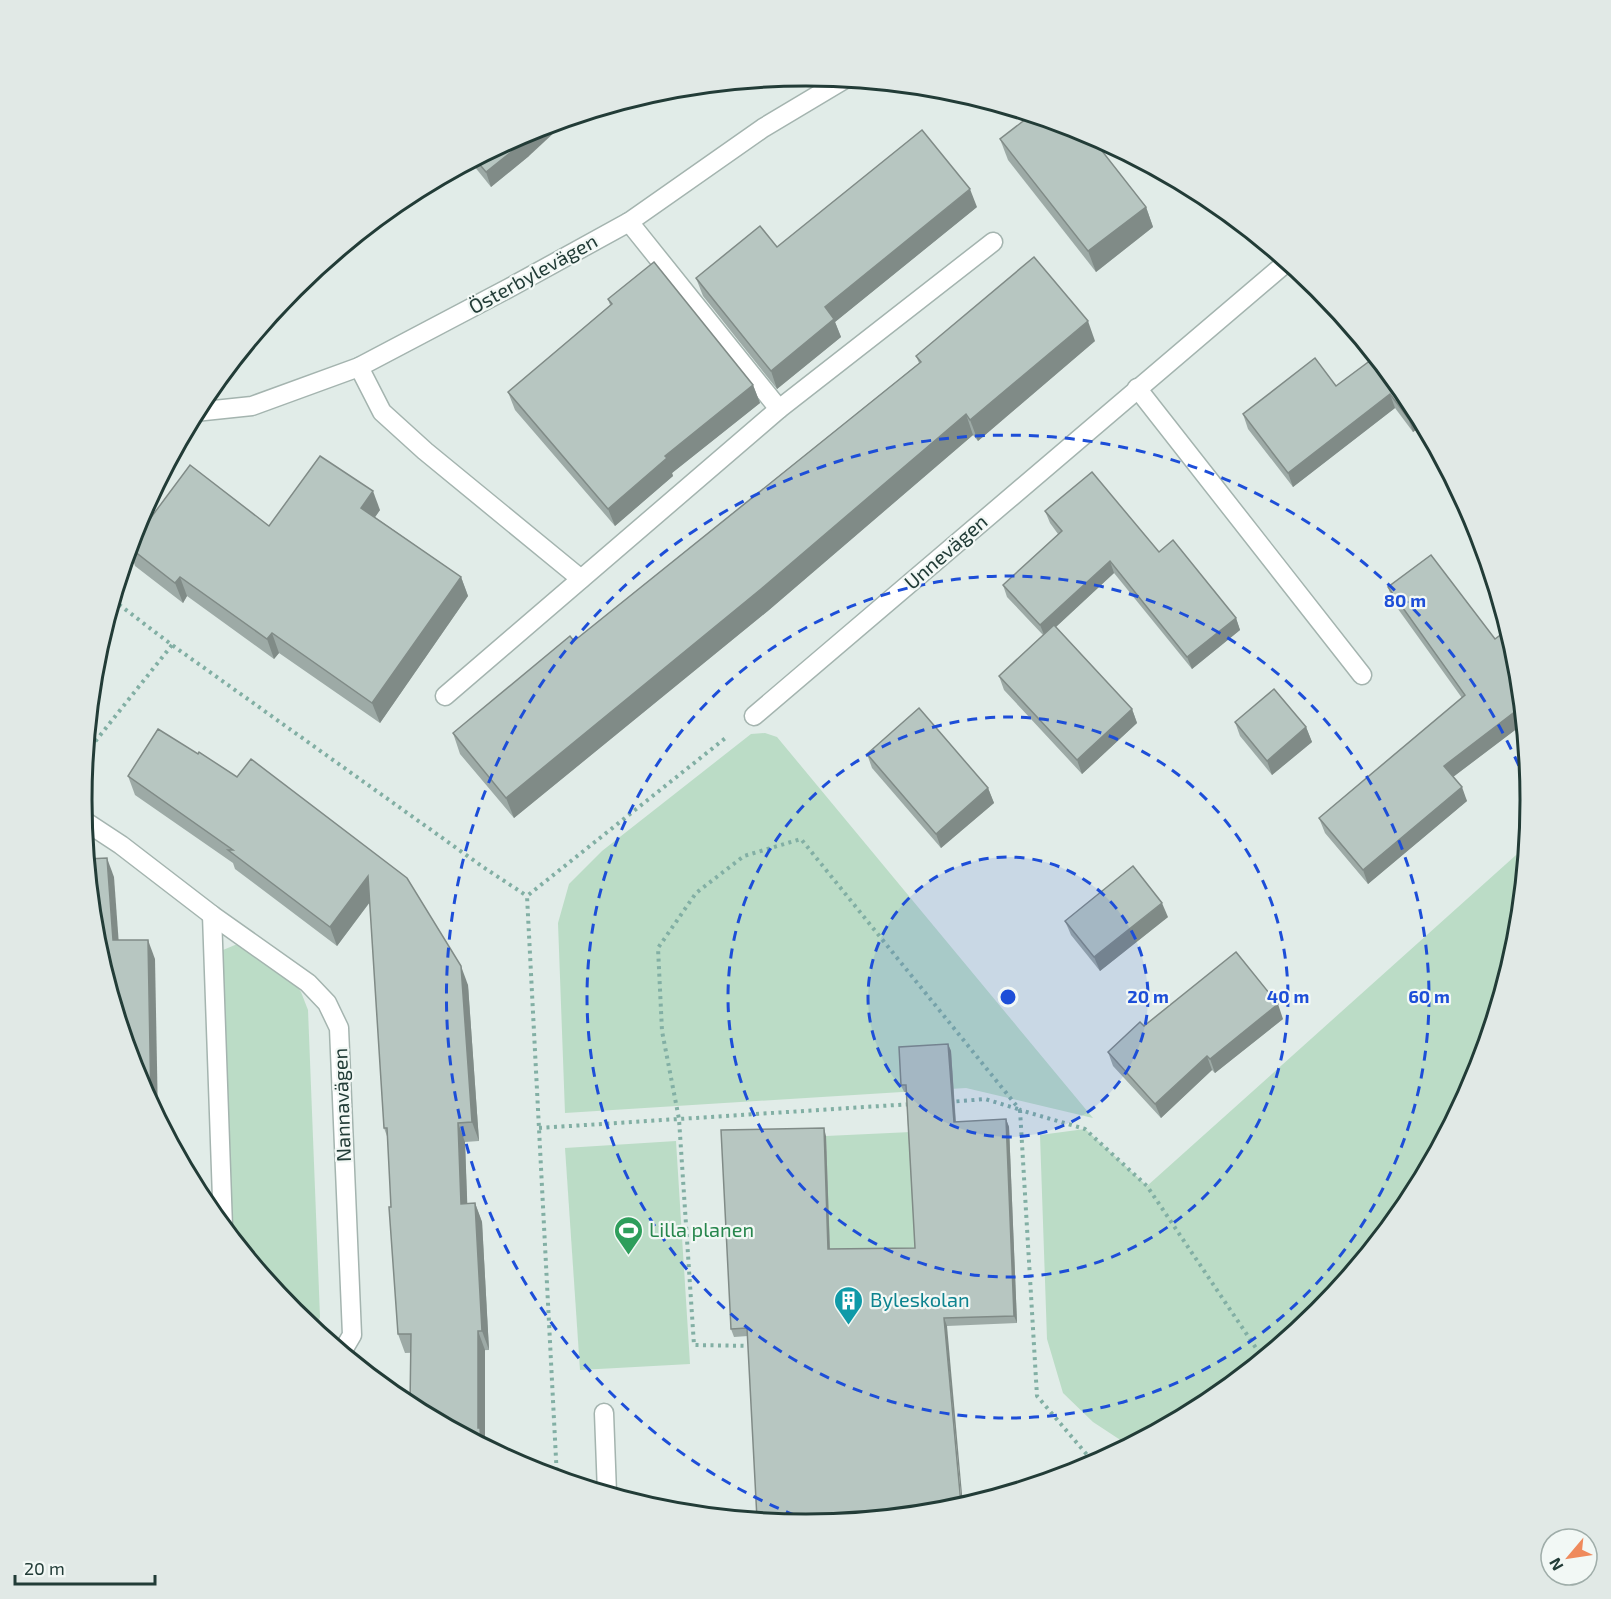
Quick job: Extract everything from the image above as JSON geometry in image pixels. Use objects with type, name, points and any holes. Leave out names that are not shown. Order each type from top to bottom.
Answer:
[{"type":"street","name":"Österbylevägen","points":[[207,411],[252,406],[359,367],[629,222],[762,128],[832,87]]},
{"type":"street","points":[[629,222],[779,409]]},
{"type":"street","points":[[445,696],[779,409],[993,242]]},
{"type":"street","name":"Unnevägen","points":[[754,716],[1281,267]]},
{"type":"street","points":[[359,367],[382,412],[425,451],[580,579]]},
{"type":"street","points":[[1137,388],[1362,675]]},
{"type":"street","name":"Nannavägen","points":[[93,826],[122,845],[212,915],[308,983],[327,1003],[339,1028],[352,1335],[346,1345]]},
{"type":"street","points":[[212,915],[222,1211]]},
{"type":"street","points":[[604,1413],[606,1485]]},
{"type":"path","points":[[119,605],[172,645],[527,896]]},
{"type":"path","points":[[94,743],[172,645]]},
{"type":"path","points":[[527,896],[754,716]]},
{"type":"path","points":[[754,1346],[694,1346],[679,1119],[662,1031],[658,948],[696,893],[744,856],[801,839],[1020,1110],[1037,1396],[1087,1455]]},
{"type":"path","points":[[527,896],[557,1468]]},
{"type":"path","points":[[939,1102],[985,1100],[1085,1129],[1147,1186],[1258,1351]]},
{"type":"path","points":[[539,1128],[916,1104]]},
{"type":"green space","points":[[765,733],[777,737],[1093,1118],[966,1088],[565,1113],[558,923],[569,884],[602,851],[751,734]]},
{"type":"green space","points":[[1517,854],[1506,939],[1482,1029],[1446,1115],[1424,1157],[1399,1196],[1342,1270],[1276,1336],[1202,1393],[1121,1440],[1093,1422],[1063,1393],[1047,1339],[1040,1135],[1085,1129],[1147,1186]]},
{"type":"green space","points":[[247,940],[282,965],[301,992],[308,1010],[319,1321],[269,1270],[222,1211],[214,964],[223,950]]},
{"type":"green space","points":[[911,1132],[924,1255],[822,1257],[828,1197],[826,1136]]},
{"type":"green space","name":"Lilla planen","points":[[676,1141],[690,1364],[580,1370],[565,1148]]},
{"type":"building","points":[[1025,120],[1101,150],[1146,207],[1088,251],[1000,139]]},
{"type":"building","points":[[922,130],[970,189],[825,307],[834,319],[771,371],[696,278],[760,226],[777,247]]},
{"type":"building","points":[[519,146],[486,172],[480,165]]},
{"type":"building","points":[[1034,257],[1088,321],[970,420],[966,414],[761,589],[506,798],[453,733],[570,636],[574,641],[921,362],[916,356]]},
{"type":"building","points":[[654,262],[753,385],[665,456],[667,458],[608,509],[508,392],[612,304],[608,299]]},
{"type":"building","points":[[1315,358],[1336,386],[1369,361],[1408,418],[1390,394],[1288,473],[1243,414]]},
{"type":"building","points":[[320,456],[373,491],[361,508],[461,577],[372,703],[272,633],[267,639],[180,577],[175,583],[136,552],[148,521],[190,465],[269,526]]},
{"type":"building","points":[[1092,472],[1159,552],[1173,540],[1236,618],[1187,657],[1110,561],[1040,625],[1003,585],[1062,531],[1045,511]]},
{"type":"building","points":[[1431,555],[1495,639],[1500,635],[1514,713],[1444,766],[1462,787],[1363,870],[1319,818],[1465,695],[1388,587]]},
{"type":"building","points":[[1054,625],[1132,709],[1077,760],[999,676]]},
{"type":"building","points":[[1274,689],[1306,727],[1267,761],[1235,722]]},
{"type":"building","points":[[919,708],[988,788],[936,834],[867,754]]},
{"type":"building","points":[[158,729],[237,777],[251,759],[407,878],[461,966],[472,1122],[458,1123],[461,1204],[475,1203],[482,1331],[478,1331],[478,1428],[480,1428],[480,1435],[410,1394],[411,1334],[398,1334],[389,1207],[391,1207],[387,1128],[384,1128],[368,876],[330,927],[228,850],[233,850],[128,776]]},
{"type":"building","points":[[107,858],[113,940],[148,940],[151,1083],[129,1029],[116,984],[105,939],[94,859]]},
{"type":"building","points":[[1133,866],[1162,903],[1094,957],[1065,921]]},
{"type":"building","points":[[1236,952],[1278,1004],[1210,1059],[1207,1056],[1155,1104],[1108,1052],[1140,1022],[1144,1026]]},
{"type":"building","name":"Byleskolan","points":[[948,1044],[954,1122],[1006,1119],[1014,1316],[944,1318],[960,1496],[899,1507],[852,1512],[806,1514],[757,1512],[747,1328],[731,1329],[721,1130],[824,1128],[828,1249],[915,1248],[906,1085],[901,1085],[899,1047]]},
{"type":"place","name":"Lilla planen","points":[[628,1256]]},
{"type":"place","name":"Byleskolan","points":[[849,1326]]}]
